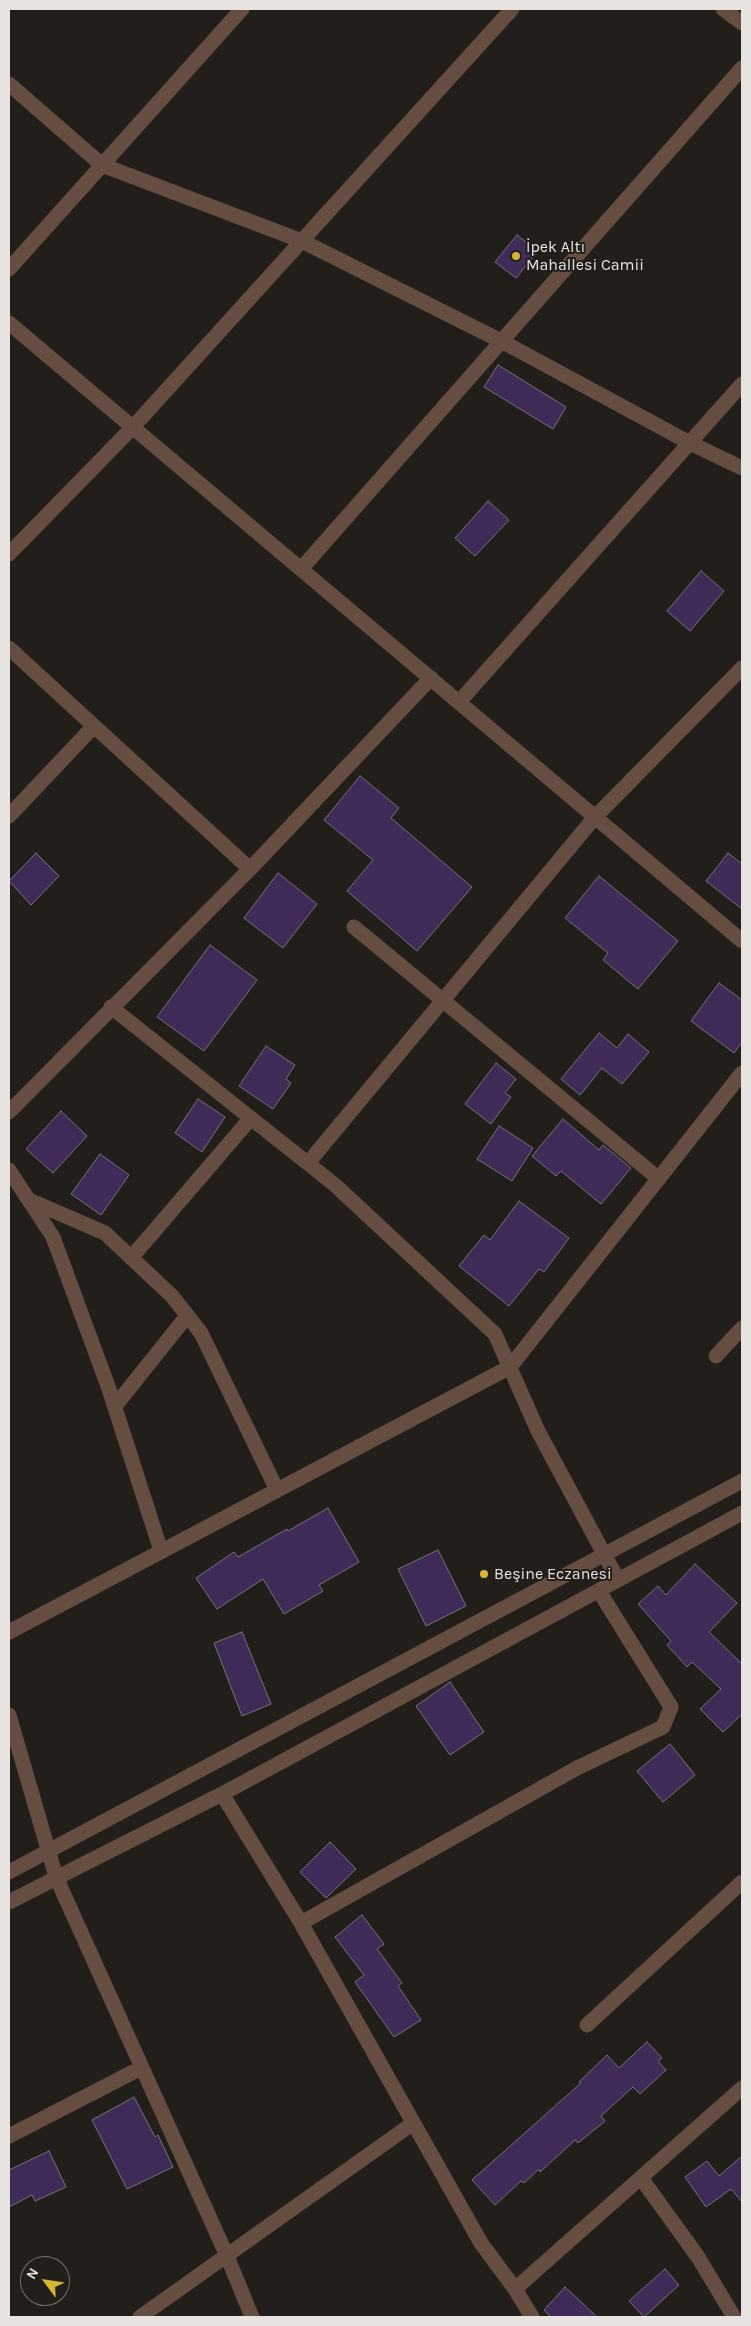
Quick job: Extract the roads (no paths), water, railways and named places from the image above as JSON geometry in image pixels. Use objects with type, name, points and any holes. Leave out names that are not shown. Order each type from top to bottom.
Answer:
[{"type":"street","points":[[9,269],[242,9]]},
{"type":"street","points":[[9,554],[132,427],[512,9]]},
{"type":"street","points":[[723,9],[742,23]]},
{"type":"street","points":[[301,569],[503,342],[742,68]]},
{"type":"street","points":[[9,84],[102,165],[302,240],[503,342],[690,443],[742,468]]},
{"type":"street","points":[[9,323],[742,941]]},
{"type":"street","points":[[458,702],[742,384]]},
{"type":"street","points":[[9,648],[250,869]]},
{"type":"street","points":[[308,1164],[595,817],[742,668]]},
{"type":"street","points":[[9,1112],[112,1006],[250,869],[431,678]]},
{"type":"street","points":[[9,816],[93,727]]},
{"type":"street","points":[[354,927],[659,1179]]},
{"type":"street","points":[[112,1006],[335,1185],[495,1334],[538,1431],[618,1580]]},
{"type":"street","points":[[9,1632],[510,1367],[742,1074]]},
{"type":"street","points":[[131,1258],[251,1118]]},
{"type":"street","points":[[9,1170],[53,1237],[115,1406],[161,1551]]},
{"type":"street","points":[[31,1201],[105,1233],[172,1296],[201,1333],[276,1490]]},
{"type":"street","points":[[115,1406],[187,1316]]},
{"type":"street","points":[[716,1356],[742,1328]]},
{"type":"street","points":[[9,1872],[742,1482]]},
{"type":"street","points":[[9,1902],[222,1794],[742,1513]]},
{"type":"street","points":[[301,1923],[577,1768],[663,1727],[671,1708],[600,1591]]},
{"type":"street","points":[[9,1715],[56,1877],[227,2256],[252,2317]]},
{"type":"street","points":[[222,1794],[301,1923],[412,2124],[481,2242],[515,2289],[532,2317]]},
{"type":"street","points":[[586,2025],[742,1882]]},
{"type":"street","points":[[9,2136],[141,2068]]},
{"type":"street","points":[[515,2289],[742,2088]]},
{"type":"street","points":[[140,2317],[412,2124]]},
{"type":"street","points":[[642,2178],[698,2257],[734,2317]]},
{"type":"place","name":"İpek Altı Mahallesi Camii","points":[[516,256]]},
{"type":"place","name":"Beşine Eczanesi","points":[[484,1574]]}]
